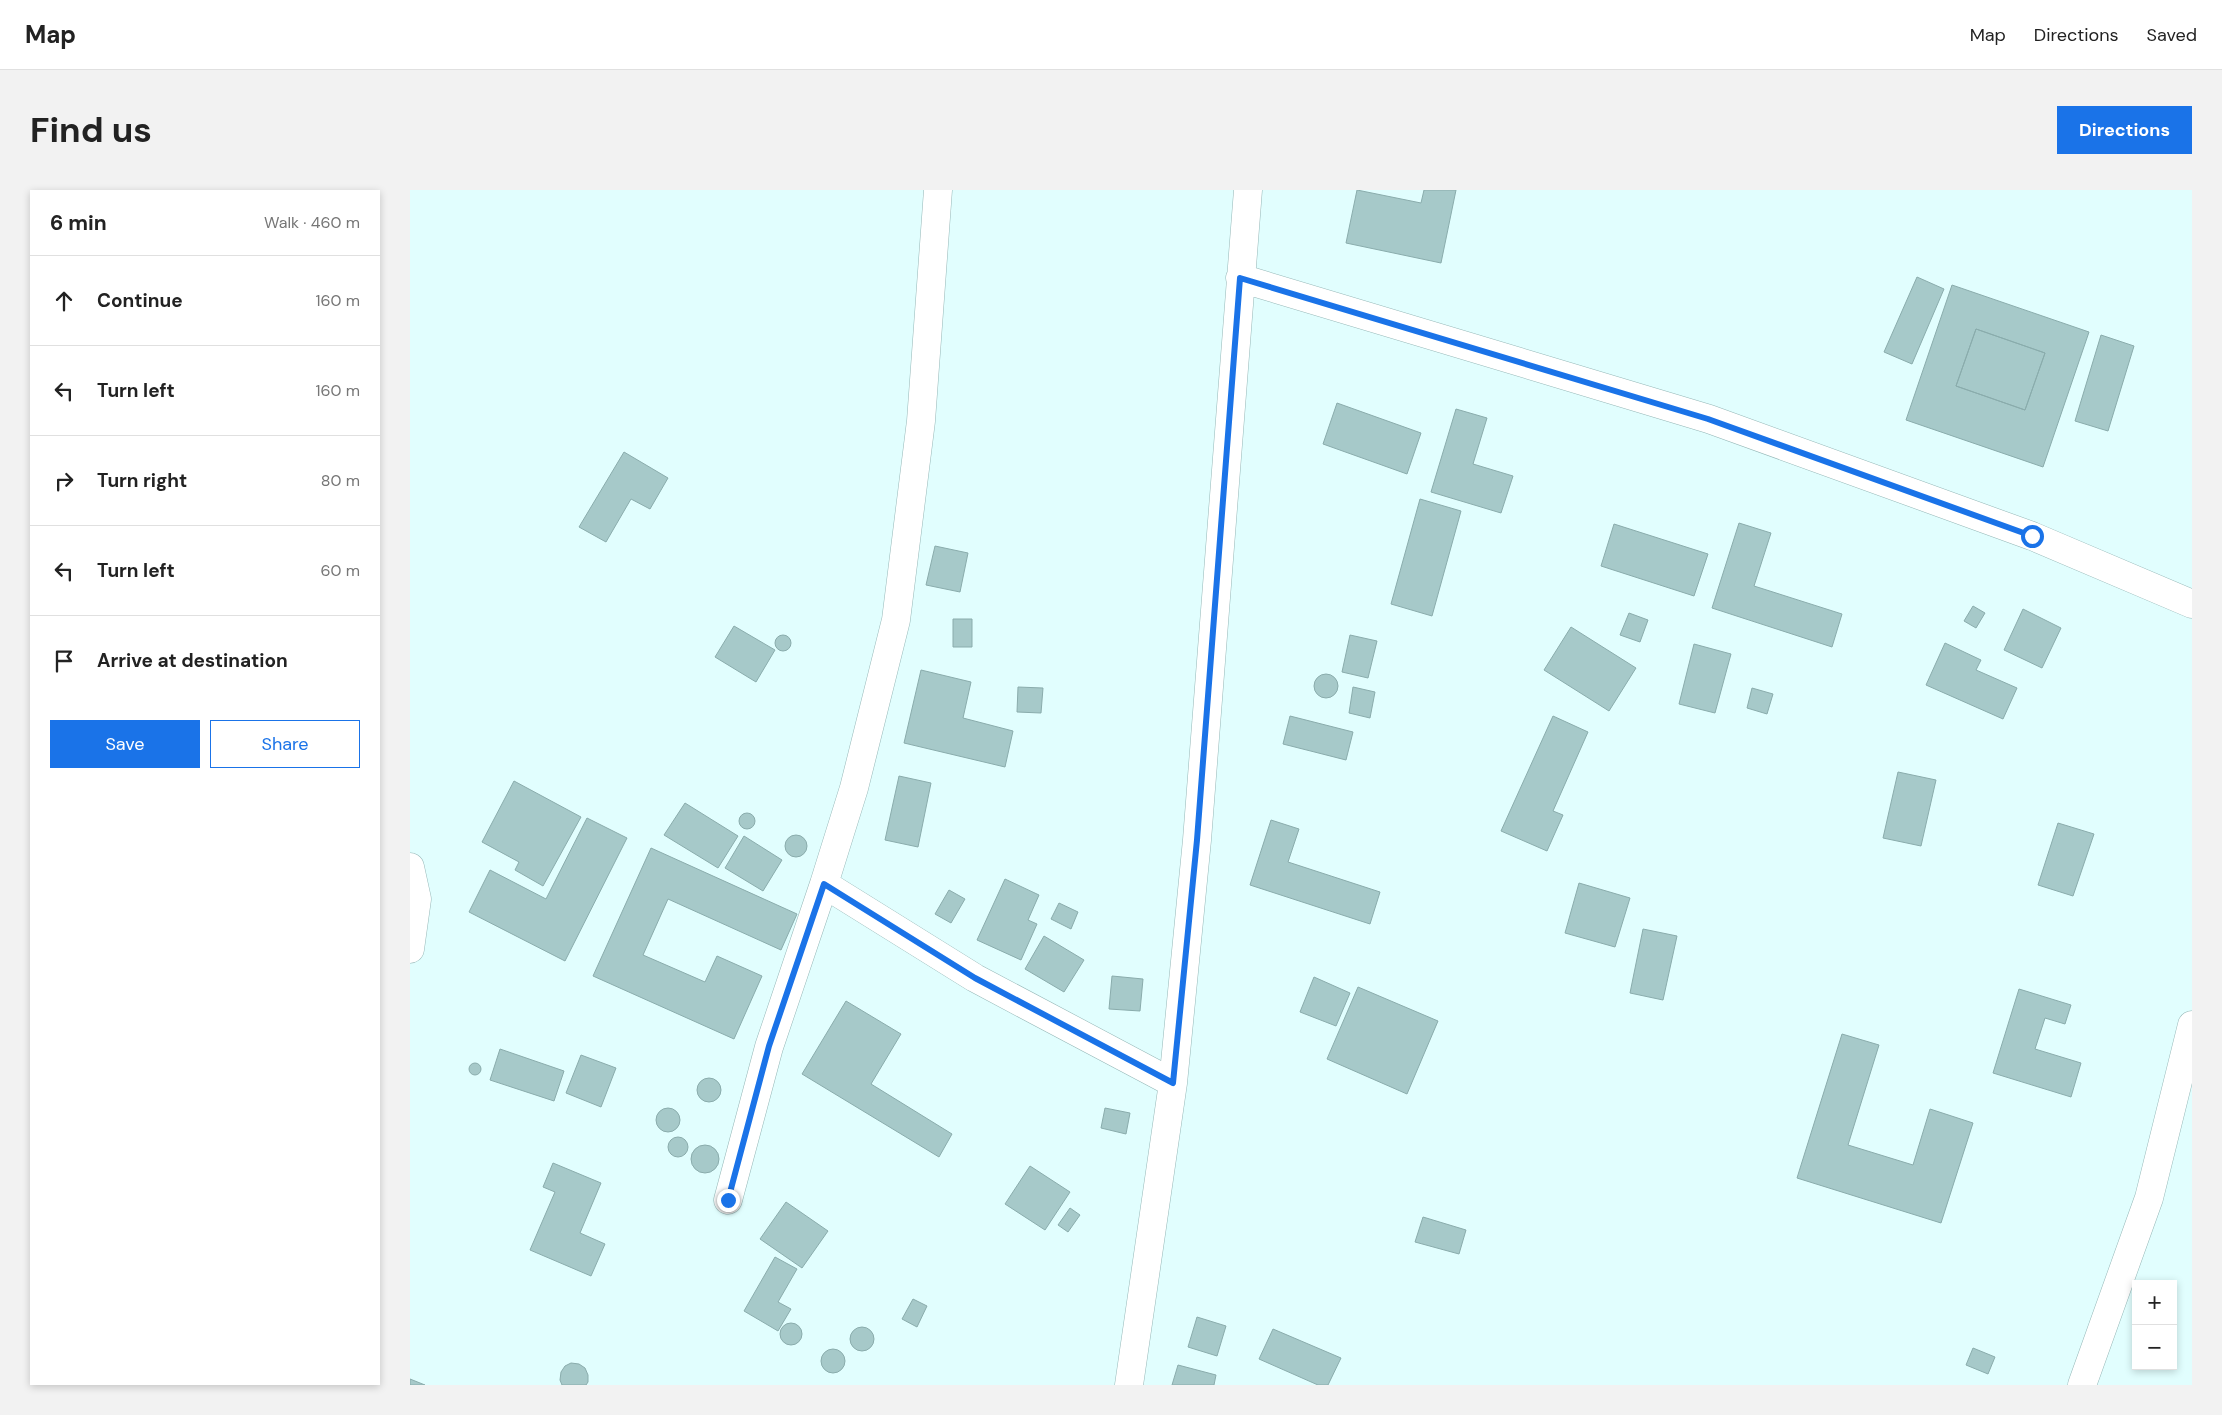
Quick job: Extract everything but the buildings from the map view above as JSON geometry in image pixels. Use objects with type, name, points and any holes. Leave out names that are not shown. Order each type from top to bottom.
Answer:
[{"type":"street","points":[[728,1200],[769,1046],[824,884],[854,788],[896,620],[920,421],[938,190]]},
{"type":"street","points":[[1129,1385],[1173,1083],[1197,840],[1248,190]]},
{"type":"street","points":[[1240,278],[1708,419],[2032,536],[2192,604]]},
{"type":"street","points":[[410,868],[417,899],[410,949]]},
{"type":"street","points":[[824,884],[975,978],[1173,1083]]},
{"type":"street","points":[[2082,1385],[2149,1198],[2192,1025]]},
{"type":"route","points":[[728,1200],[769,1046],[824,884],[975,978],[1173,1083],[1197,840],[1240,278],[1708,419],[2032,536]]}]
